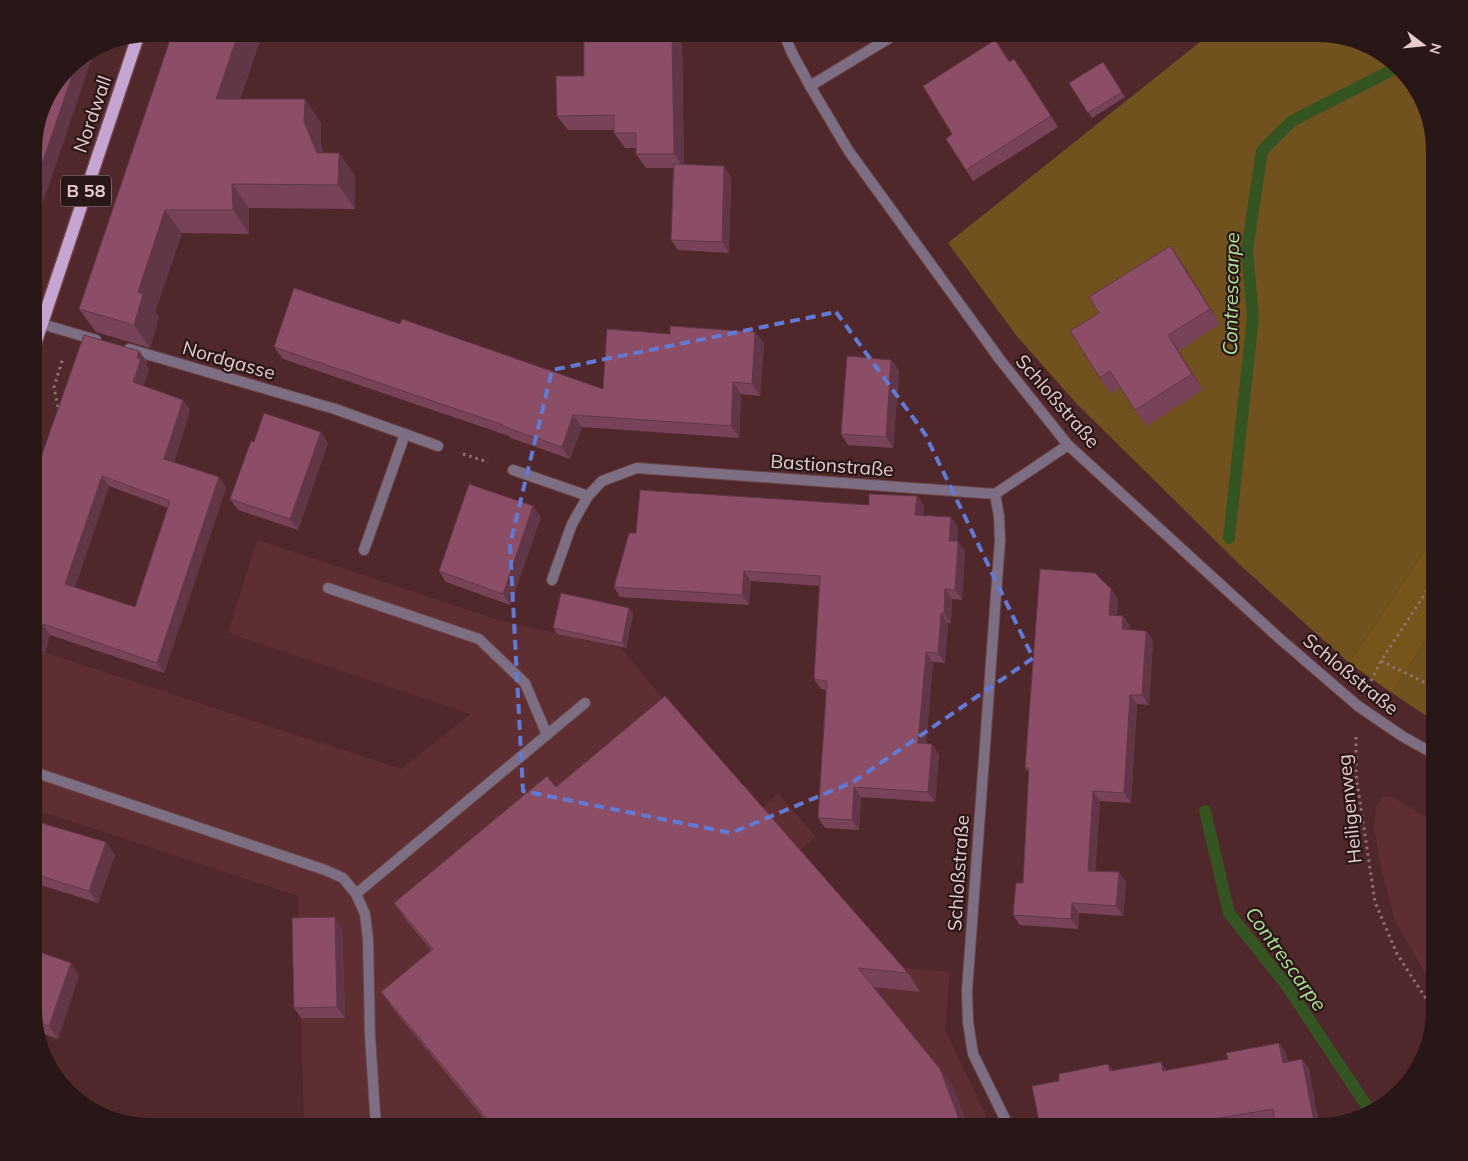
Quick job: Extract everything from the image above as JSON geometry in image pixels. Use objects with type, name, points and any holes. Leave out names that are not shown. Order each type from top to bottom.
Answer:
[{"type":"main road","name":"Nordwall","points":[[43,321],[135,44]]},
{"type":"street","name":"Schloßstraße","points":[[788,42],[810,86],[854,158],[1001,361],[1068,445],[1278,638],[1358,706],[1402,736],[1426,750]]},
{"type":"street","points":[[810,86],[882,42]]},
{"type":"street","name":"Nordgasse","points":[[43,324],[334,409],[438,446]]},
{"type":"street","points":[[364,550],[405,434]]},
{"type":"street","points":[[995,494],[1068,445]]},
{"type":"street","name":"Bastionstraße","points":[[552,580],[572,524],[588,496],[602,481],[637,468],[995,494]]},
{"type":"street","points":[[513,470],[588,496]]},
{"type":"street","name":"Schloßstraße","points":[[995,494],[999,516],[1000,540],[967,991],[968,1022],[973,1054],[1005,1118]]},
{"type":"street","points":[[328,588],[479,639],[525,683],[546,735]]},
{"type":"street","points":[[356,894],[585,703]]},
{"type":"street","points":[[43,775],[326,870],[343,878],[356,894],[365,914],[368,939],[370,1036],[375,1118]]},
{"type":"path","points":[[56,414],[59,405],[54,387],[71,332]]},
{"type":"path","points":[[438,446],[513,470]]},
{"type":"path","name":"Heiligenweg","points":[[1426,592],[1381,661],[1358,706],[1356,775],[1375,902],[1397,954],[1426,999]]},
{"type":"path","points":[[1381,661],[1426,683]]},
{"type":"highlighted area","points":[[836,312],[925,434],[1033,658],[853,782],[731,833],[523,791],[510,545],[552,370]]},
{"type":"shaded area","points":[[1200,42],[1332,43],[1359,51],[1389,69],[1407,90],[1417,109],[1423,129],[1426,150],[1426,548],[1349,663],[1240,565],[1075,402],[1016,335],[948,243]]},
{"type":"shaded area","points":[[257,540],[498,620],[621,648],[677,715],[761,809],[778,793],[816,837],[798,852],[898,967],[950,972],[945,1029],[987,1118],[304,1118],[298,896],[43,812],[43,652],[401,769],[471,714],[228,633]]},
{"type":"shaded area","points":[[1426,548],[1426,640],[1392,693],[1349,663]]},
{"type":"shaded area","points":[[1426,640],[1426,716],[1392,693]]},
{"type":"shaded area","points":[[1391,796],[1426,816],[1426,974],[1395,921],[1381,869],[1374,827],[1376,807],[1382,798]]},
{"type":"building","points":[[991,42],[996,42],[1009,62],[1014,59],[1051,116],[966,170],[946,139],[952,134],[923,86]]},
{"type":"building","points":[[169,43],[235,43],[216,99],[305,99],[304,122],[317,153],[339,153],[338,185],[232,184],[233,210],[165,210],[138,292],[143,294],[134,325],[79,309]]},
{"type":"building","points":[[584,43],[672,43],[674,154],[636,154],[636,133],[614,133],[614,115],[557,116],[556,76],[584,76]]},
{"type":"building","points":[[1103,62],[1122,92],[1088,113],[1069,83]]},
{"type":"building","points":[[72,77],[43,161],[43,136],[46,122],[61,90]]},
{"type":"building","points":[[674,164],[724,166],[722,242],[671,240]]},
{"type":"building","points":[[1170,246],[1210,309],[1168,335],[1192,374],[1135,410],[1110,371],[1100,378],[1070,331],[1099,313],[1089,297]]},
{"type":"building","points":[[294,288],[400,324],[402,319],[603,389],[607,329],[670,334],[670,326],[755,332],[752,384],[733,382],[731,426],[573,415],[562,447],[274,347]]},
{"type":"building","points":[[84,335],[139,351],[137,358],[141,359],[133,382],[183,400],[164,459],[219,477],[157,663],[43,624],[43,451]],"holes":[[[102,476],[170,501],[135,607],[65,584]]]},
{"type":"building","points":[[847,356],[891,360],[886,437],[841,434]]},
{"type":"building","points":[[264,413],[321,432],[290,519],[230,499],[251,441],[254,442]]},
{"type":"building","points":[[469,484],[533,506],[503,594],[439,571]]},
{"type":"building","points":[[640,490],[869,505],[869,494],[917,496],[915,515],[951,517],[949,541],[958,541],[955,590],[945,589],[944,613],[941,613],[938,653],[926,652],[918,743],[932,744],[928,792],[854,787],[852,820],[818,818],[827,681],[814,679],[820,576],[744,571],[742,595],[614,587],[629,533],[636,533]]},
{"type":"building","points":[[1040,569],[1095,573],[1111,589],[1109,615],[1123,616],[1122,629],[1146,631],[1142,695],[1130,695],[1124,793],[1093,791],[1088,871],[1119,872],[1116,906],[1072,903],[1071,919],[1013,915],[1016,883],[1023,883],[1029,768],[1025,768]]},
{"type":"building","points":[[561,593],[629,608],[622,643],[553,628]]},
{"type":"building","points":[[665,696],[908,973],[858,968],[940,1069],[959,1118],[486,1118],[381,992],[433,949],[394,903],[547,776],[556,787]]},
{"type":"building","points":[[43,824],[106,842],[89,891],[43,877]]},
{"type":"building","points":[[335,917],[337,1007],[294,1008],[292,918]]},
{"type":"building","points":[[43,953],[71,963],[49,1026],[44,1025],[43,1018]]},
{"type":"building","points":[[1279,1043],[1283,1063],[1302,1059],[1313,1118],[1274,1118],[1273,1109],[1219,1118],[1038,1118],[1032,1086],[1059,1081],[1059,1074],[1108,1064],[1110,1071],[1161,1062],[1163,1071],[1228,1059],[1226,1053]]},
{"type":"waterway","name":"Contrescarpe","points":[[1229,538],[1253,317],[1247,250],[1262,151],[1292,121],[1391,71]]},
{"type":"waterway","name":"Contrescarpe","points":[[1205,811],[1229,913],[1287,986],[1367,1106]]}]
